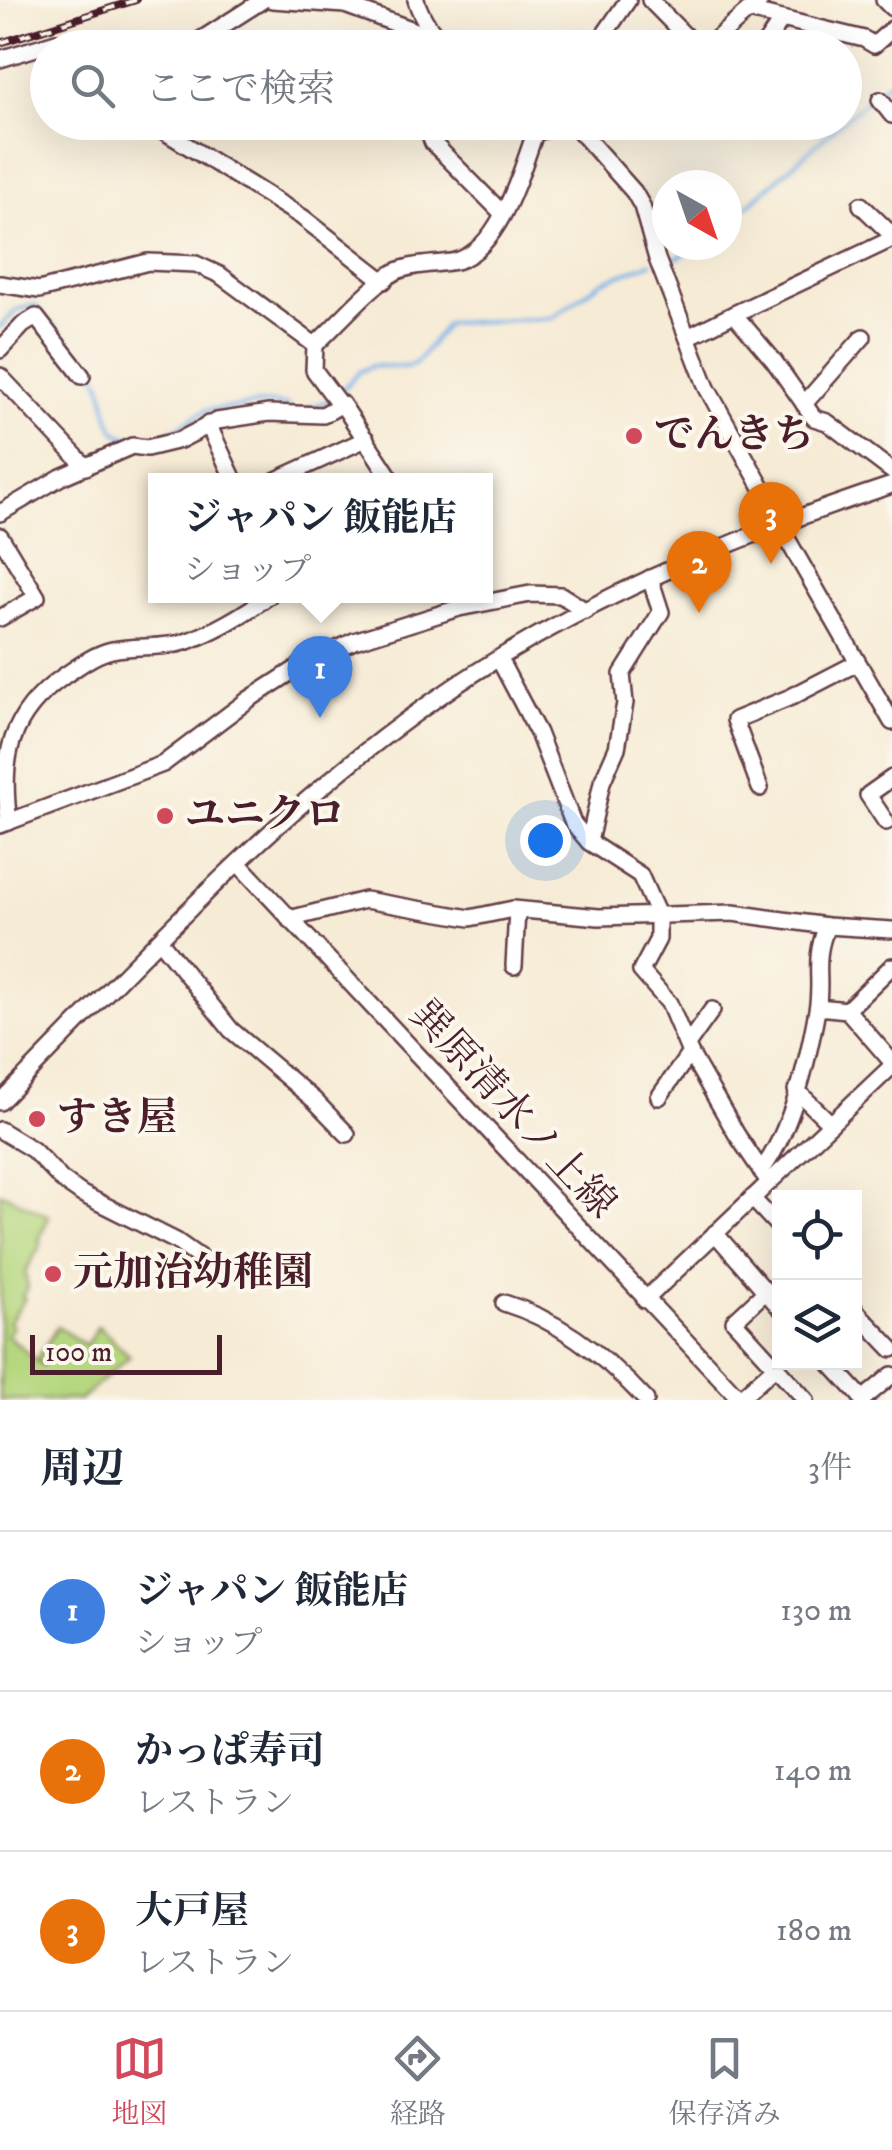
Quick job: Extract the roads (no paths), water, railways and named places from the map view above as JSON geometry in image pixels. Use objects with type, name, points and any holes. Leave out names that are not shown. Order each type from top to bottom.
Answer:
[{"type":"street","points":[[216,30],[263,0]]},
{"type":"street","points":[[272,0],[345,4],[411,30]]},
{"type":"street","points":[[416,0],[421,17],[432,30]]},
{"type":"street","points":[[607,30],[628,0]]},
{"type":"street","points":[[650,0],[679,30]]},
{"type":"street","points":[[884,0],[892,8]]},
{"type":"street","points":[[727,30],[755,5],[781,21],[822,30]]},
{"type":"street","points":[[775,30],[781,21]]},
{"type":"street","points":[[862,39],[874,46],[892,29]]},
{"type":"street","points":[[0,59],[30,50]]},
{"type":"street","points":[[880,100],[892,115]]},
{"type":"street","points":[[178,140],[302,217],[384,281]]},
{"type":"street","points":[[432,140],[502,213]]},
{"type":"street","points":[[388,473],[314,370],[315,345],[384,281],[407,268],[460,260],[490,238],[533,140]]},
{"type":"street","points":[[587,140],[642,206],[659,264],[716,409],[892,722]]},
{"type":"street","points":[[688,337],[892,237],[861,205]]},
{"type":"street","points":[[0,284],[39,290],[148,262],[196,264],[220,275],[315,345]]},
{"type":"street","points":[[734,314],[774,361],[814,418],[827,422],[892,471]]},
{"type":"street","points":[[0,350],[36,317],[82,376]]},
{"type":"street","points":[[804,404],[862,337]]},
{"type":"street","points":[[0,376],[86,466]]},
{"type":"street","points":[[2,509],[61,477],[132,446],[147,448],[180,440],[208,424],[269,413],[323,415],[336,400]]},
{"type":"street","points":[[208,424],[231,473]]},
{"type":"street","points":[[291,473],[366,439]]},
{"type":"street","points":[[0,1102],[238,862],[375,744],[435,700],[499,659],[650,578],[780,522],[892,485]]},
{"type":"street","points":[[0,536],[37,597],[0,618]]},
{"type":"street","points":[[589,842],[602,782],[617,748],[626,702],[622,674],[661,612],[650,578]]},
{"type":"street","points":[[493,598],[546,593],[574,601],[586,610]]},
{"type":"street","points":[[259,603],[232,622],[184,642],[112,650],[96,656],[38,696],[19,717],[3,758],[4,824],[163,764],[298,667],[453,603]]},
{"type":"street","points":[[499,659],[538,733],[573,822],[589,842],[640,875],[658,915],[658,938],[641,971],[669,1003],[689,1049],[765,1177]]},
{"type":"street","points":[[760,788],[735,720],[791,697],[857,662]]},
{"type":"street","points":[[886,822],[868,795],[892,778]]},
{"type":"street","name":"巽原清水ノ上線","points":[[238,862],[740,1399]]},
{"type":"street","points":[[288,919],[365,900],[470,918],[518,910],[599,917],[733,912],[827,926],[892,930]]},
{"type":"street","points":[[514,966],[518,910]]},
{"type":"street","points":[[645,1300],[752,1198],[765,1177],[782,1140],[818,1007],[818,948],[827,926]]},
{"type":"street","points":[[159,940],[231,1030],[314,1100],[347,1134]]},
{"type":"street","points":[[847,1010],[892,966]]},
{"type":"street","points":[[765,1177],[831,1124],[892,1064],[847,1010],[818,1007]]},
{"type":"street","points":[[659,1097],[712,1010]]},
{"type":"street","points":[[796,1090],[831,1124]]},
{"type":"street","points":[[0,1130],[33,1150],[82,1194],[176,1241],[223,1274]]},
{"type":"street","points":[[752,1198],[772,1219]]},
{"type":"street","points":[[715,1233],[772,1299]]},
{"type":"street","points":[[765,1292],[734,1321],[772,1363]]},
{"type":"street","points":[[504,1303],[548,1319],[610,1362],[646,1400]]},
{"type":"street","points":[[862,1318],[892,1350]]},
{"type":"street","points":[[740,1399],[772,1369]]},
{"type":"street","points":[[779,1370],[806,1400]]},
{"type":"street","points":[[836,1370],[862,1400],[892,1375]]},
{"type":"waterway","points":[[862,105],[892,79]]},
{"type":"waterway","points":[[742,211],[821,140]]},
{"type":"waterway","points":[[660,261],[665,260]]},
{"type":"waterway","points":[[339,393],[359,372],[372,366],[408,367],[417,362],[447,323],[552,318],[601,282],[651,263]]},
{"type":"waterway","points":[[0,327],[17,310],[35,305],[99,379],[117,433],[131,439],[153,440]]},
{"type":"waterway","points":[[308,408],[332,400]]},
{"type":"waterway","points":[[162,437],[206,410],[271,403],[289,406]]},
{"type":"railway","points":[[41,30],[136,0]]},
{"type":"railway","points":[[0,43],[30,34]]},
{"type":"place","name":"でんきち","points":[[634,436]]},
{"type":"place","name":"大戸屋","points":[[771,564]]},
{"type":"place","name":"かっぱ寿司","points":[[699,613]]},
{"type":"place","name":"ジャパン 飯能店","points":[[320,718]]},
{"type":"place","name":"ユニクロ","points":[[165,816]]},
{"type":"place","name":"すき屋","points":[[37,1119]]},
{"type":"place","name":"元加治幼稚園","points":[[53,1274]]}]
